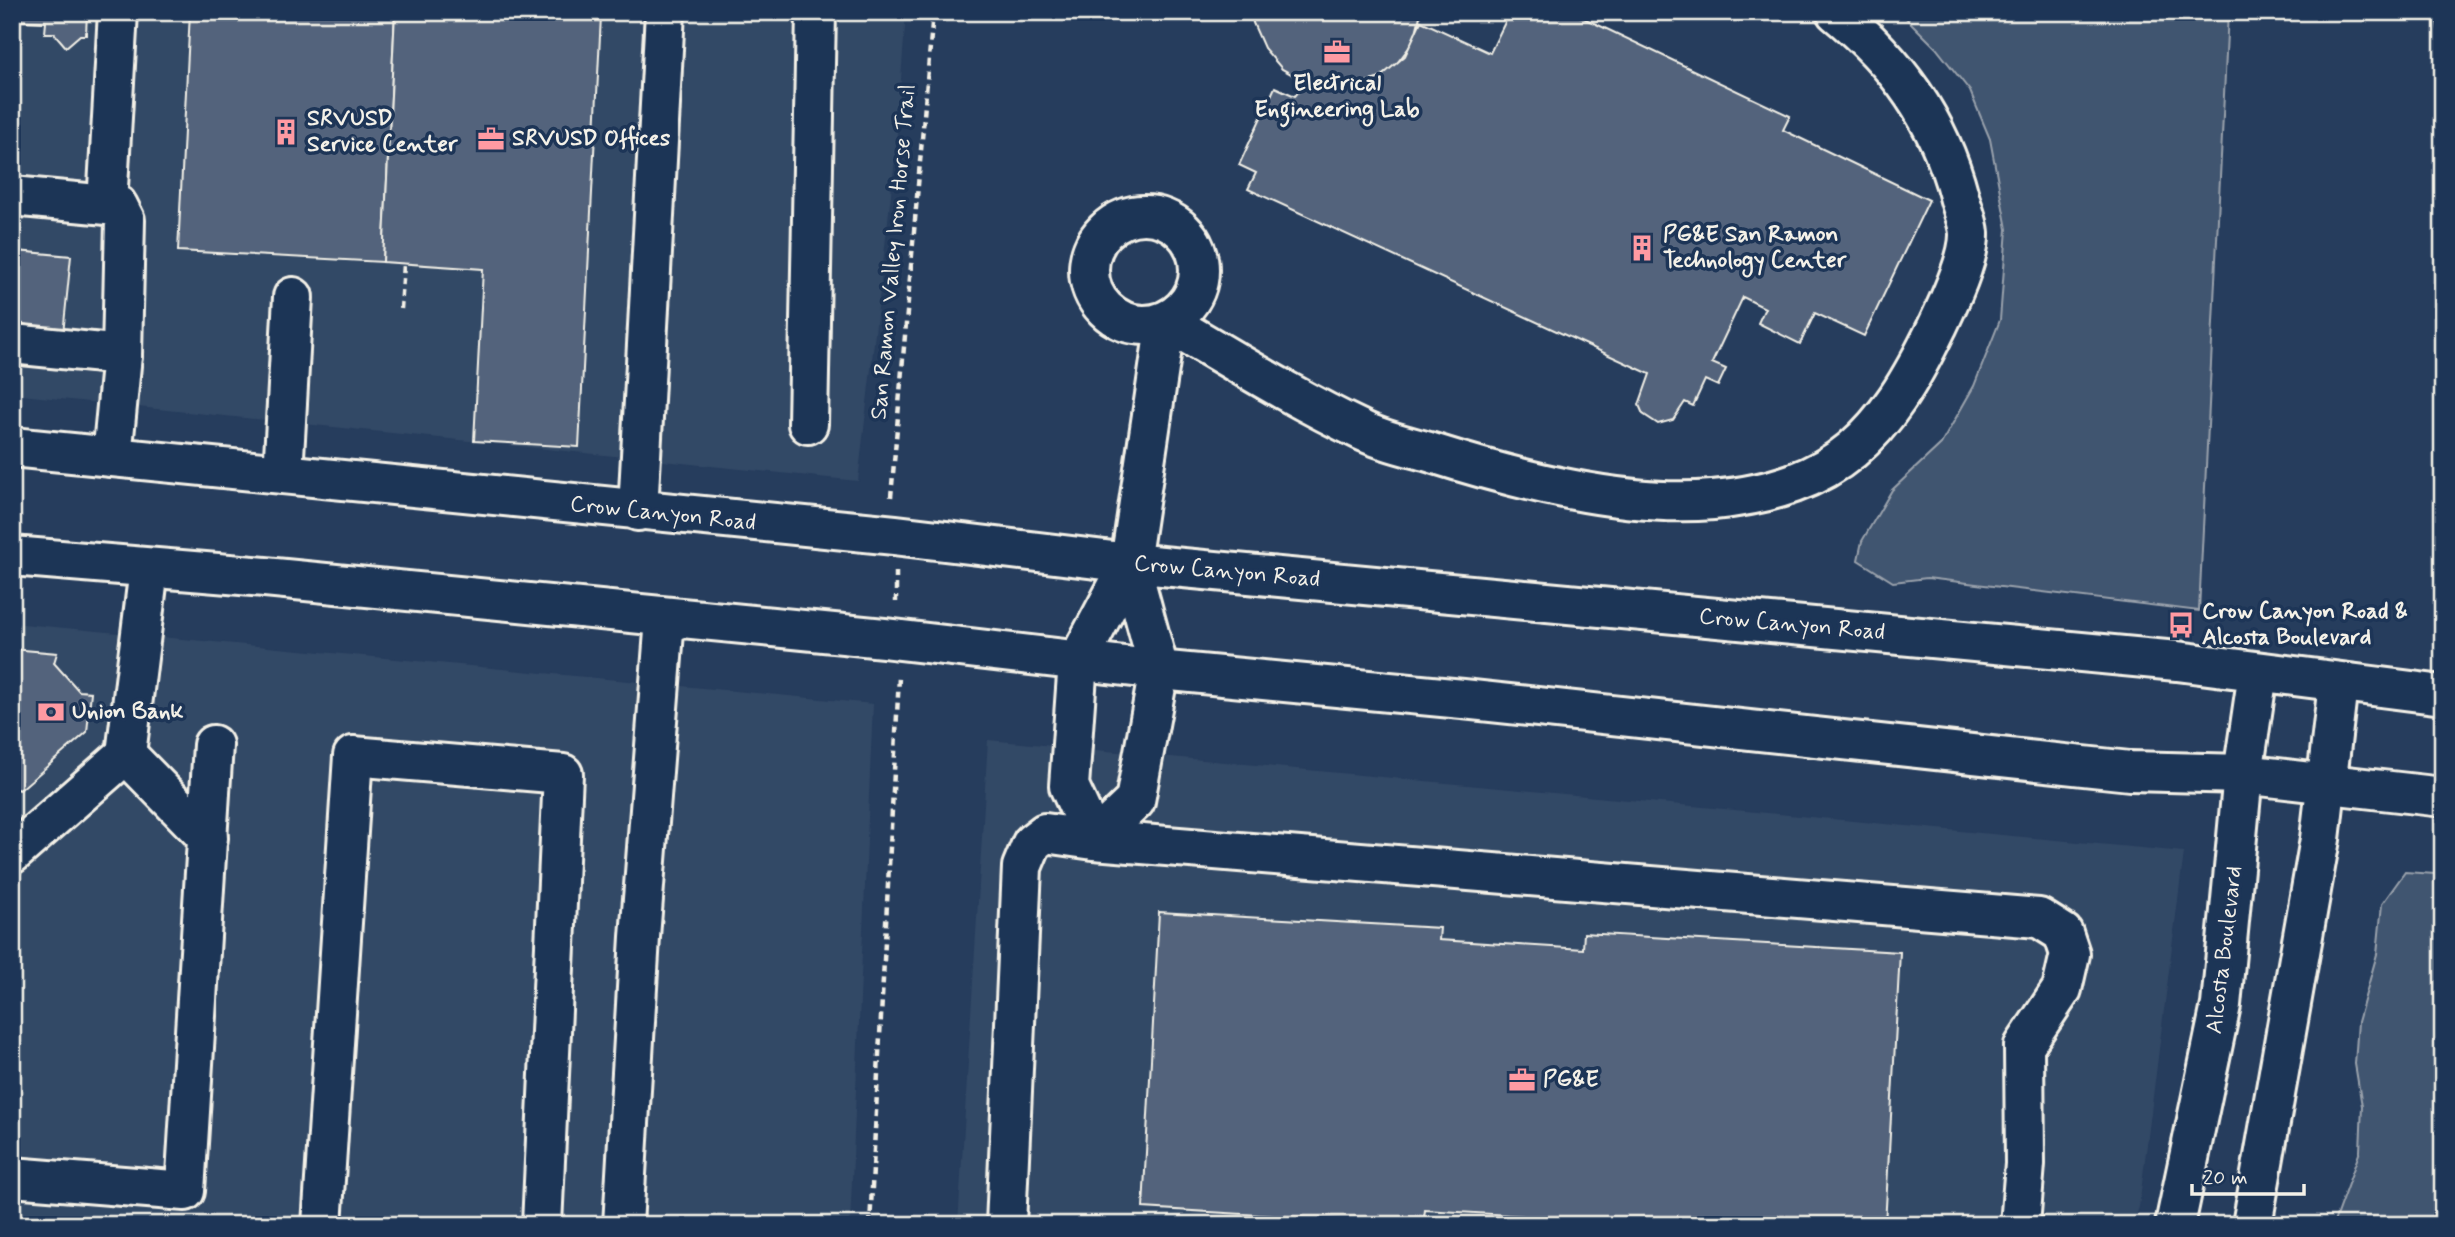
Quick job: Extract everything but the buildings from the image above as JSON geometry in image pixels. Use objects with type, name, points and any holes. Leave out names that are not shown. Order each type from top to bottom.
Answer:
[{"type":"main road","points":[[107,205],[118,12]]},
{"type":"main road","points":[[638,511],[665,12]]},
{"type":"main road","points":[[808,424],[816,12]]},
{"type":"main road","points":[[1094,840],[1069,786],[1078,661],[1130,564],[1166,321],[1268,382],[1367,433],[1540,483],[1629,497],[1709,500],[1756,494],[1816,475],[1864,442],[1896,402],[1955,290],[1969,234],[1953,173],[1921,103],[1862,34],[1836,12]]},
{"type":"main road","points":[[12,196],[118,206],[125,220],[122,355],[112,457]]},
{"type":"main road","points":[[283,474],[293,297]]},
{"type":"main road","points":[[12,344],[122,355]]},
{"type":"main road","name":"Crow Canyon Road","points":[[12,447],[895,536],[1130,564],[2177,661],[2338,684],[2443,695]]},
{"type":"main road","points":[[12,556],[149,569],[265,576],[1463,699],[2130,771],[2244,774],[2443,797]]},
{"type":"main road","points":[[1094,840],[1135,801],[1160,670],[1130,564]]},
{"type":"main road","points":[[12,854],[126,754],[149,569]]},
{"type":"main road","points":[[623,1225],[640,937],[665,619]]},
{"type":"main road","name":"Alcosta Boulevard","points":[[2175,1225],[2221,1005],[2244,774],[2258,673]]},
{"type":"main road","points":[[2252,1225],[2320,839],[2338,684]]},
{"type":"main road","points":[[12,1177],[185,1191],[214,745]]},
{"type":"main road","points":[[126,754],[208,838]]},
{"type":"main road","points":[[323,1225],[353,756],[563,774],[542,1225]]},
{"type":"main road","points":[[1006,1225],[1022,867],[1032,843],[1045,833],[1094,840],[2039,918],[2063,933],[2070,954],[2062,989],[2024,1045],[2025,1164],[2020,1225]]},
{"type":"path","name":"San Ramon Valley Iron Horse Trail","points":[[870,1225],[899,708],[895,536],[890,495],[933,12]]},
{"type":"path","points":[[401,309],[404,264]]},
{"type":"shaded area","points":[[12,12],[906,12],[895,159],[858,481],[12,394]]},
{"type":"shaded area","points":[[1900,12],[2228,12],[2199,611],[1927,578],[1893,582],[1858,560],[1862,541],[1892,490],[1941,444],[1974,386],[2000,320],[2007,229],[1990,139],[1970,91],[1936,48]]},
{"type":"shaded area","points":[[12,623],[873,704],[850,1225],[12,1225]]},
{"type":"shaded area","points":[[988,740],[2184,852],[2139,1207],[2133,1225],[958,1225]]},
{"type":"shaded area","points":[[2443,862],[2443,1225],[2333,1225],[2360,1151],[2362,1106],[2355,1064],[2358,1022],[2377,954],[2382,904],[2405,872],[2435,874]]},
{"type":"place","name":"Electrical Engineering Lab","points":[[1337,52]]},
{"type":"place","name":"SRVUSD Service Center","points":[[286,132]]},
{"type":"place","name":"SRVUSD Offices","points":[[491,139]]},
{"type":"place","name":"PG&E San Ramon Technology Center","points":[[1642,248]]},
{"type":"place","name":"Crow Canyon Road & Alcosta Boulevard","points":[[2181,625]]},
{"type":"place","name":"Union Bank","points":[[51,712]]},
{"type":"place","name":"PG&E","points":[[1522,1080]]}]
